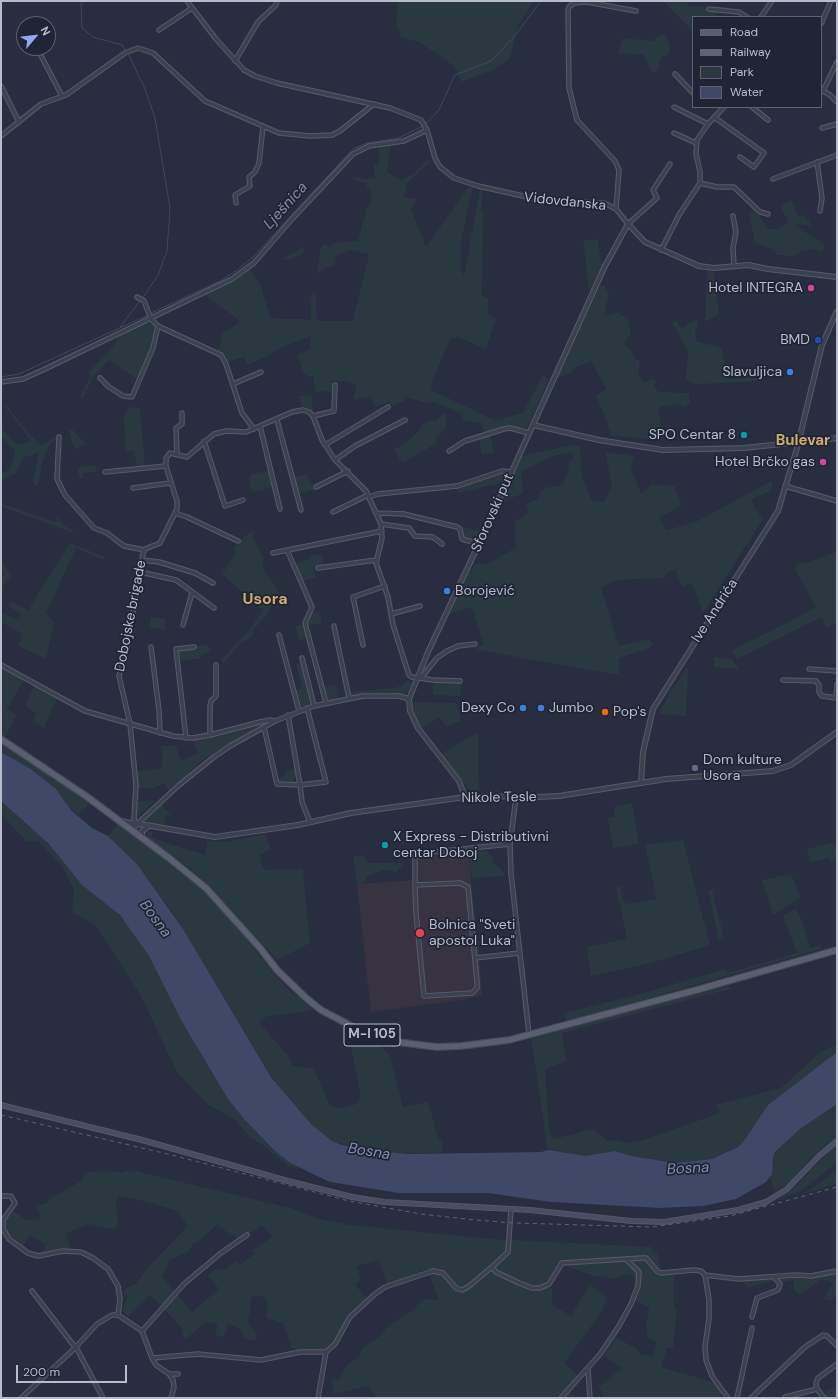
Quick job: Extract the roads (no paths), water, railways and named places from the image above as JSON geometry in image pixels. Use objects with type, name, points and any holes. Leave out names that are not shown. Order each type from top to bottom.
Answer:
[{"type":"main road","name":"M-I 105","points":[[1,739],[56,775],[130,828],[206,888],[260,948],[277,970],[305,998],[321,1010],[351,1026],[376,1036],[397,1042],[438,1047],[484,1044],[509,1040],[700,989],[837,950]]},
{"type":"main road","points":[[1,1105],[142,1140],[282,1180],[352,1197],[384,1202],[511,1209],[574,1216],[664,1222],[738,1210],[766,1202],[787,1189],[820,1155],[837,1141]]},
{"type":"street","points":[[187,1],[244,70],[255,76],[277,83],[374,104]]},
{"type":"street","points":[[235,60],[258,22],[276,4],[277,1]]},
{"type":"street","points":[[763,16],[772,1]]},
{"type":"street","points":[[822,22],[831,1]]},
{"type":"street","points":[[616,209],[619,170],[615,161],[577,120],[572,104],[569,88],[568,11],[569,7],[574,4],[587,2],[611,5],[636,11]]},
{"type":"street","points":[[159,30],[192,8]]},
{"type":"street","points":[[709,9],[739,12],[745,16]]},
{"type":"street","points":[[1,136],[41,104],[62,96],[125,53],[142,49],[153,53],[205,101],[263,127],[294,135],[332,135],[340,131],[374,104]]},
{"type":"street","points":[[42,56],[62,96]]},
{"type":"street","points":[[837,62],[822,91],[830,95],[837,102]]},
{"type":"street","points":[[675,74],[692,92]]},
{"type":"street","points":[[1,86],[19,122]]},
{"type":"street","name":"Vidovdanska","points":[[374,104],[398,110],[421,120],[426,128],[437,164],[454,178],[517,196],[542,200],[600,203],[616,209],[640,238],[661,250],[699,266],[714,268],[753,266],[837,277]]},
{"type":"street","points":[[674,107],[708,124]]},
{"type":"street","points":[[661,250],[679,215],[700,183],[696,143],[708,124],[723,108]]},
{"type":"street","points":[[753,108],[768,120]]},
{"type":"street","points":[[714,118],[764,153],[754,167],[740,157]]},
{"type":"street","points":[[822,128],[837,124]]},
{"type":"street","points":[[236,203],[235,195],[250,186],[249,177],[255,172],[259,163],[263,127]]},
{"type":"street","points":[[1,382],[23,378],[241,274],[264,253],[338,169],[358,150],[369,146],[404,140],[426,128]]},
{"type":"street","points":[[674,133],[696,143]]},
{"type":"street","points":[[773,179],[837,155]]},
{"type":"street","points":[[817,162],[822,198],[820,211]]},
{"type":"street","points":[[628,224],[657,198],[654,190],[670,164]]},
{"type":"street","points":[[700,183],[717,187],[732,186],[760,212],[768,214]]},
{"type":"street","points":[[734,216],[736,232],[733,248],[734,266]]},
{"type":"street","name":"Sforovski put","points":[[409,699],[605,266],[628,224]]},
{"type":"street","points":[[138,297],[144,301],[150,318],[158,326],[196,345],[219,353],[223,358],[242,412],[254,429]]},
{"type":"street","name":"Ive Andrića","points":[[641,783],[643,752],[653,709],[778,511],[799,442],[822,345],[837,311]]},
{"type":"street","points":[[100,378],[109,387],[122,396],[132,397],[153,348],[158,326]]},
{"type":"street","points":[[233,384],[261,372]]},
{"type":"street","points":[[313,416],[334,411],[334,385]]},
{"type":"street","points":[[325,445],[388,407]]},
{"type":"street","points":[[238,540],[187,517],[175,514],[177,503],[166,466],[166,458],[168,454],[177,454],[185,457],[211,435],[223,431],[243,433],[277,420],[290,413],[301,410],[309,412],[313,416],[317,432],[335,460],[348,471],[369,496],[377,513],[382,531],[376,560],[385,586],[391,614],[409,675],[419,678],[460,681]]},
{"type":"street","points":[[177,454],[176,428],[182,424],[182,413]]},
{"type":"street","points":[[277,420],[301,510]]},
{"type":"street","points":[[335,460],[356,446],[405,420]]},
{"type":"street","points":[[260,426],[280,509]]},
{"type":"street","points":[[533,426],[599,440],[663,450],[744,448],[837,438]]},
{"type":"street","points":[[448,452],[465,441],[504,429],[510,428],[530,433]]},
{"type":"street","points":[[59,437],[57,479],[65,495],[94,528],[107,533],[124,546],[144,550]]},
{"type":"street","points":[[204,441],[225,506],[243,500]]},
{"type":"street","points":[[105,472],[166,466]]},
{"type":"street","points":[[316,487],[348,471]]},
{"type":"street","points":[[333,512],[369,496],[457,486],[502,471],[512,472]]},
{"type":"street","points":[[133,488],[170,483]]},
{"type":"street","points":[[785,486],[837,500]]},
{"type":"street","points":[[377,513],[404,514],[456,527],[460,529],[462,538],[479,544]]},
{"type":"street","name":"Dobojske brigade","points":[[136,824],[134,818],[136,785],[130,724],[119,676],[127,648],[144,550],[160,543],[175,514]]},
{"type":"street","points":[[381,524],[409,528],[415,536],[433,537],[442,544]]},
{"type":"street","points":[[273,553],[382,531]]},
{"type":"street","points":[[287,550],[312,607],[312,611],[305,623],[326,703]]},
{"type":"street","points":[[142,560],[159,562],[195,573],[213,583]]},
{"type":"street","points":[[318,568],[376,560]]},
{"type":"street","points":[[140,572],[173,578],[214,608]]},
{"type":"street","points":[[362,645],[353,598],[385,586]]},
{"type":"street","points":[[183,624],[192,593]]},
{"type":"street","points":[[391,614],[420,606]]},
{"type":"street","points":[[334,626],[349,698]]},
{"type":"street","points":[[279,635],[299,711]]},
{"type":"street","points":[[419,678],[433,662],[447,651],[458,646],[475,644]]},
{"type":"street","points":[[186,738],[176,649],[194,647]]},
{"type":"street","points":[[151,648],[159,710],[160,733]]},
{"type":"street","points":[[302,658],[314,706]]},
{"type":"street","points":[[1,664],[85,711],[160,733],[186,738],[210,735],[270,720],[275,722]]},
{"type":"street","points":[[210,735],[210,706],[211,701],[216,696],[216,665]]},
{"type":"street","points":[[809,669],[837,671]]},
{"type":"street","points":[[783,680],[816,681],[819,685],[819,692],[822,696],[837,698],[837,684]]},
{"type":"street","points":[[130,828],[214,757],[230,746],[288,715],[314,706],[349,698],[383,696],[409,699],[410,711],[418,728],[459,781],[465,797]]},
{"type":"street","points":[[264,727],[277,784],[300,785],[326,782],[321,756],[307,708]]},
{"type":"street","points":[[288,715],[302,802],[310,822]]},
{"type":"street","name":"Nikole Tesle","points":[[118,820],[216,837],[310,822],[351,813],[465,797],[558,796],[641,783],[778,770],[798,760],[837,732]]},
{"type":"street","points":[[516,797],[510,844],[511,874],[529,1034]]},
{"type":"street","points":[[142,838],[142,831],[149,826]]},
{"type":"street","points":[[415,885],[460,883],[468,887],[477,982],[477,988],[472,993],[424,996],[415,885],[415,854],[510,844]]},
{"type":"street","points":[[475,958],[520,954]]},
{"type":"street","points":[[1,1196],[11,1196],[15,1203],[3,1220],[3,1229],[9,1239],[28,1253],[38,1256],[63,1251],[81,1252],[93,1258],[108,1269],[118,1286],[120,1299],[118,1315]]},
{"type":"street","points":[[318,1398],[326,1352],[335,1344],[350,1317],[385,1287],[433,1271],[443,1273],[456,1288],[462,1290],[468,1287],[508,1252],[511,1209]]},
{"type":"street","points":[[142,1331],[185,1283],[221,1253],[247,1235]]},
{"type":"street","points":[[492,1266],[496,1272],[532,1288],[540,1288],[549,1284],[562,1263],[646,1258],[658,1272],[661,1273],[694,1270],[701,1271],[705,1275],[710,1300],[709,1319],[704,1346],[706,1360],[712,1376],[728,1398]]},
{"type":"street","points":[[562,1398],[588,1370],[619,1326],[632,1304],[638,1286],[640,1272],[626,1259]]},
{"type":"street","points":[[705,1275],[738,1279],[811,1276],[837,1271]]},
{"type":"street","points":[[752,1317],[757,1298],[778,1290],[780,1284],[774,1277]]},
{"type":"street","points":[[32,1291],[75,1348],[103,1398]]},
{"type":"street","points":[[21,1398],[75,1348],[97,1324],[112,1315],[118,1315],[142,1331],[152,1358],[158,1368],[169,1374],[178,1374]]},
{"type":"street","points":[[737,1398],[752,1328]]},
{"type":"street","points":[[751,1398],[805,1347],[823,1335],[827,1336],[837,1346]]},
{"type":"street","points":[[152,1358],[198,1354],[262,1360],[300,1352],[326,1352]]},
{"type":"street","points":[[824,1398],[817,1388],[816,1383],[818,1378],[837,1364]]},
{"type":"street","points":[[588,1370],[590,1398]]},
{"type":"street","points":[[169,1374],[174,1383],[171,1398]]},
{"type":"street","points":[[785,1396],[817,1388]]},
{"type":"water","name":"Bosna","points":[[1,752],[31,769],[56,789],[71,810],[92,828],[108,836],[137,864],[183,929],[271,1077],[311,1124],[332,1141],[342,1145],[368,1150],[408,1154],[541,1152],[549,1150],[585,1156],[615,1151],[632,1156],[675,1163],[712,1159],[738,1147],[744,1141],[768,1105],[837,1052],[837,1104],[800,1129],[775,1152],[773,1157],[772,1174],[766,1182],[736,1199],[703,1206],[660,1208],[551,1202],[488,1193],[399,1193],[330,1182],[289,1162],[274,1150],[244,1119],[228,1099],[182,1022],[149,956],[120,915],[82,885],[49,844],[1,801]]},
{"type":"waterway","points":[[81,1],[82,28],[93,37],[122,45],[126,51]]},
{"type":"waterway","name":"Lješnica","points":[[425,124],[439,110],[455,75],[491,61],[513,38],[541,1]]},
{"type":"waterway","points":[[128,53],[145,89],[155,118],[170,208],[167,251],[158,275],[142,299]]},
{"type":"waterway","name":"Lješnica","points":[[151,313],[220,281],[237,270],[253,257],[353,149],[367,143],[399,138],[423,126]]},
{"type":"waterway","points":[[120,327],[140,301]]},
{"type":"waterway","name":"Lješnica","points":[[1,377],[19,374],[148,315]]},
{"type":"railway","points":[[1,1115],[172,1155],[349,1201],[421,1214],[475,1220],[515,1223],[652,1227],[730,1216],[837,1187]]},
{"type":"place","name":"Hotel INTEGRA","points":[[811,288]]},
{"type":"place","name":"BMD","points":[[818,340]]},
{"type":"place","name":"Slavuljica","points":[[790,372]]},
{"type":"place","name":"SPO Centar 8","points":[[744,435]]},
{"type":"place","name":"Hotel Brčko gas","points":[[823,462]]},
{"type":"place","name":"Borojević","points":[[447,591]]},
{"type":"place","name":"Dexy Co","points":[[523,708]]},
{"type":"place","name":"Jumbo","points":[[541,708]]},
{"type":"place","name":"Pop's","points":[[605,712]]},
{"type":"place","name":"Dom kulture Usora","points":[[695,768]]},
{"type":"place","name":"X Express - Distributivni centar Doboj","points":[[385,845]]},
{"type":"place","name":"Bolnica \"Sveti apostol Luka\"","points":[[420,933]]},
{"type":"district","name":"Bulevar","points":[[803,441]]},
{"type":"district","name":"Usora","points":[[265,600]]}]
